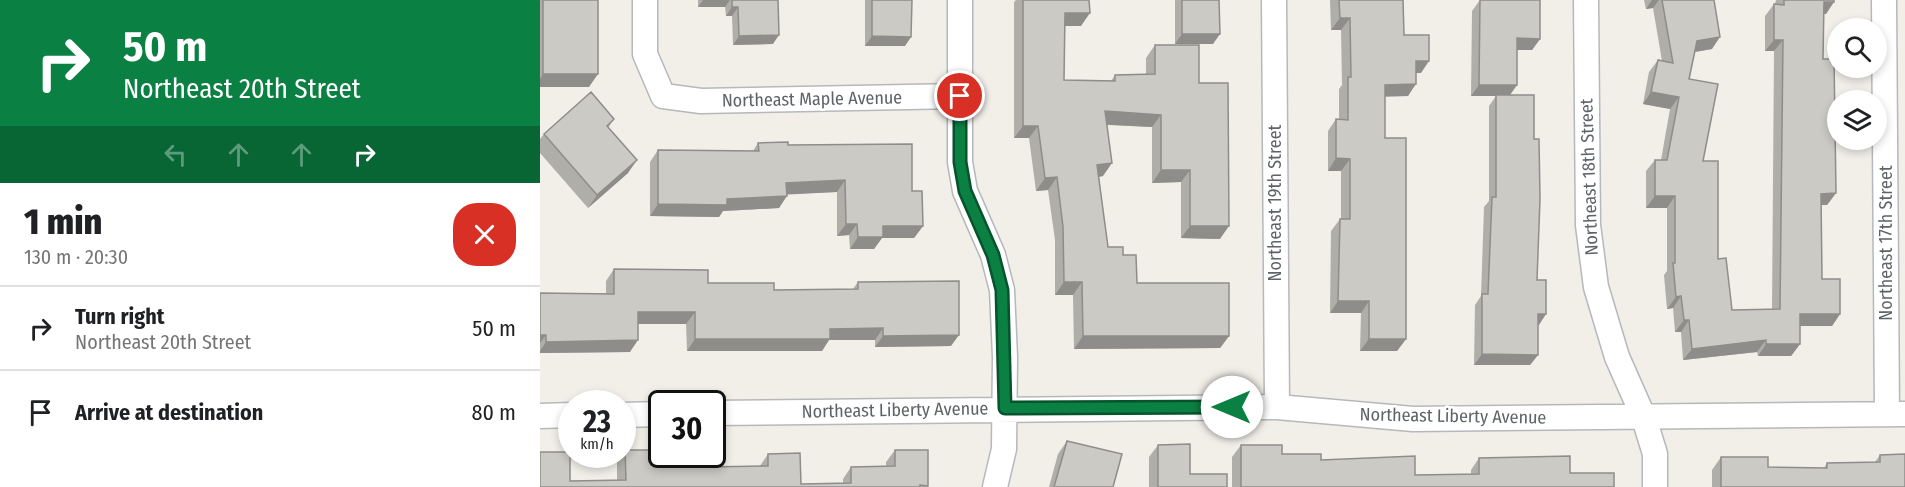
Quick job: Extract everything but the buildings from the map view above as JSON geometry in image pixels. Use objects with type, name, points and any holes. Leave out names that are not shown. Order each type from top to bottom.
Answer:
[{"type":"street","name":"Northeast Maple Avenue","points":[[645,0],[645,54],[663,96],[701,101],[960,96]]},
{"type":"street","points":[[960,0],[960,162],[965,191],[993,255],[1002,290],[1004,449],[995,487]]},
{"type":"street","name":"Northeast 19th Street","points":[[1274,0],[1277,407]]},
{"type":"street","name":"Northeast 18th Street","points":[[1586,0],[1588,225],[1596,287],[1617,357],[1644,418],[1655,454],[1655,487]]},
{"type":"street","name":"Northeast 17th Street","points":[[1884,0],[1896,413]]},
{"type":"street","name":"Northeast Liberty Avenue","points":[[726,413],[1005,408],[1277,407],[1413,418],[1644,418],[1896,413]]},
{"type":"street","points":[[540,416],[558,416]]},
{"type":"route","points":[[960,96],[960,162],[965,191],[993,255],[1002,290],[1005,408],[1232,407]]}]
